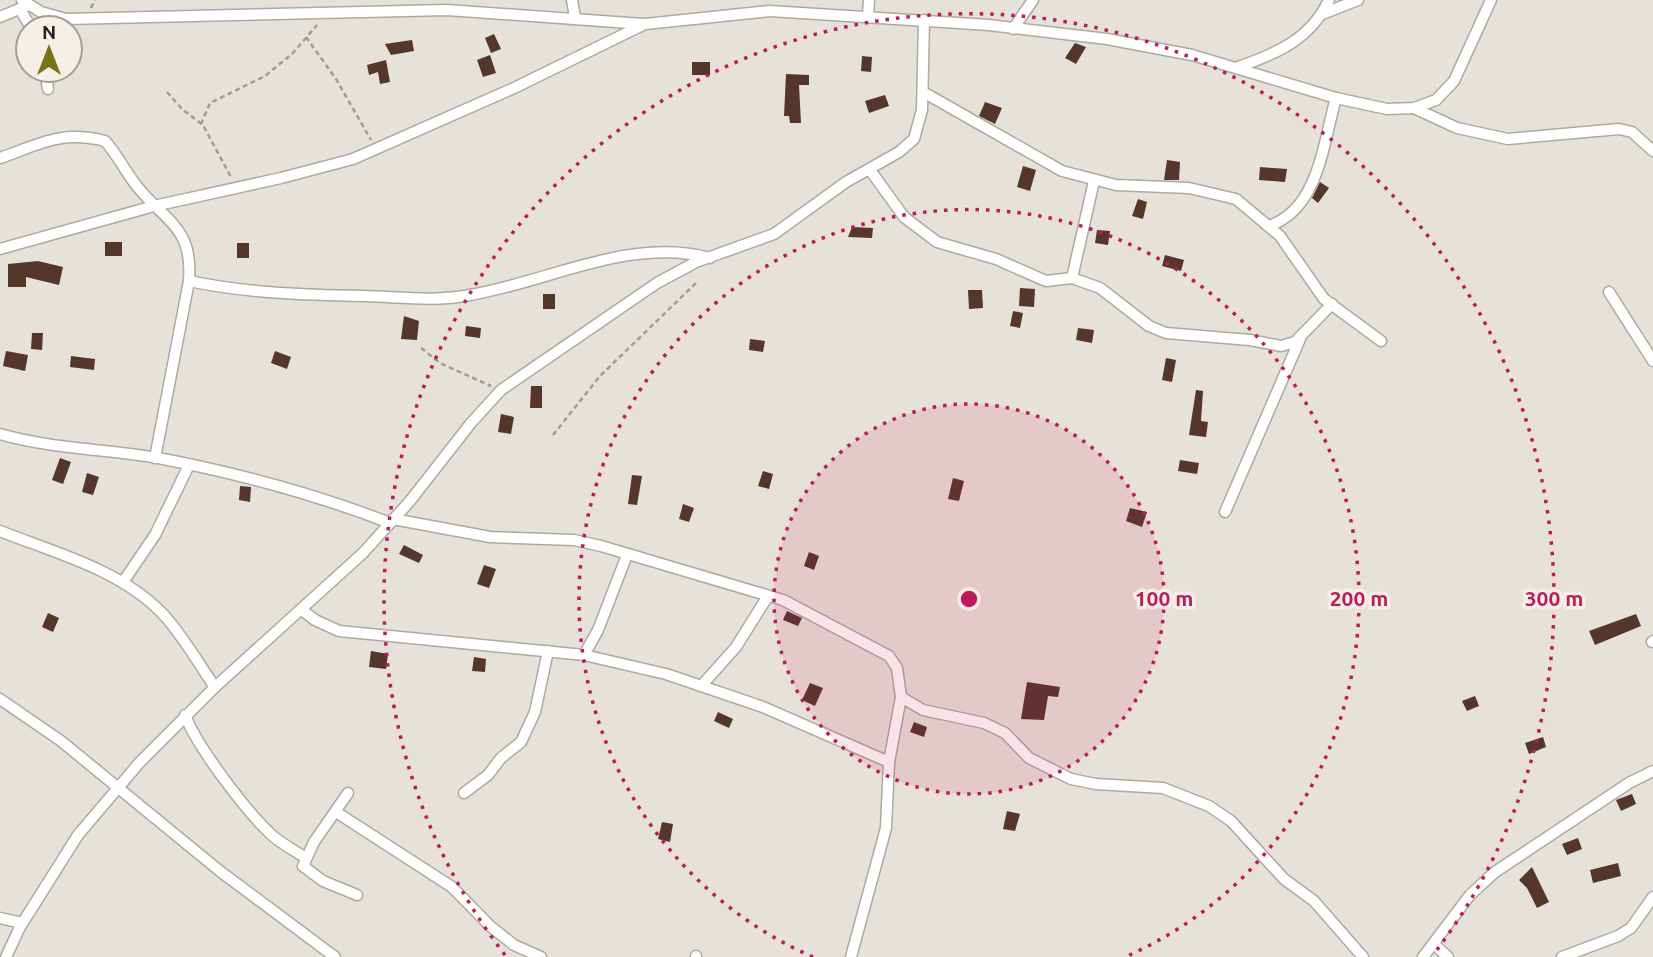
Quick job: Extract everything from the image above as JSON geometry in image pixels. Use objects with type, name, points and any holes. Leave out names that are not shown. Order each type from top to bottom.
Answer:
[{"type":"street","points":[[572,0],[575,17]]},
{"type":"street","points":[[868,16],[870,0]]},
{"type":"street","points":[[1013,29],[1033,0]]},
{"type":"street","points":[[1237,67],[1285,49],[1302,37],[1322,14],[1329,0]]},
{"type":"street","points":[[1322,14],[1358,0]]},
{"type":"street","points":[[0,17],[23,4],[66,19],[447,10],[645,24],[770,10],[868,16],[1013,29],[1149,46],[1237,67],[1336,98],[1387,110],[1414,108],[1436,100],[1454,81],[1491,0]]},
{"type":"street","points":[[6,957],[22,923],[79,835],[117,789],[186,715],[302,610],[392,521],[501,390],[657,283],[710,258],[774,234],[846,182],[900,152],[914,139],[919,128],[923,92],[924,20]]},
{"type":"street","points":[[0,249],[154,206],[293,175],[376,149],[514,88],[645,24]]},
{"type":"street","points":[[47,84],[48,89]]},
{"type":"street","points":[[923,92],[1062,171],[1116,185],[1189,188],[1236,199],[1280,236],[1324,299],[1381,341]]},
{"type":"street","points":[[1269,226],[1285,220],[1308,195],[1336,98]]},
{"type":"street","points":[[1414,108],[1457,128],[1508,139],[1619,129],[1632,132],[1653,151]]},
{"type":"street","points":[[0,158],[56,138],[77,135],[104,141],[154,206],[173,223],[188,247],[189,281],[155,458]]},
{"type":"street","points":[[870,170],[904,217],[937,242],[996,259],[1046,281],[1072,278],[1100,288],[1149,326],[1166,333],[1250,340],[1281,346],[1301,337]]},
{"type":"street","points":[[1072,278],[1094,181]]},
{"type":"street","points":[[189,281],[233,288],[327,296],[437,300],[498,290],[576,268],[672,250],[710,258]]},
{"type":"street","points":[[1609,292],[1653,361]]},
{"type":"street","points":[[1225,512],[1276,400],[1301,337],[1332,304]]},
{"type":"street","points":[[0,433],[52,445],[189,465],[309,495],[392,521],[490,537],[583,541],[768,596],[890,656],[897,668],[901,697],[889,762],[886,828],[851,957]]},
{"type":"street","points":[[123,582],[155,535],[189,465]]},
{"type":"street","points":[[0,531],[123,582],[164,615],[215,687]]},
{"type":"street","points":[[584,655],[598,630],[627,555]]},
{"type":"street","points":[[702,685],[736,647],[768,596]]},
{"type":"street","points":[[302,610],[315,620],[339,631],[584,655],[702,685],[774,711],[889,762]]},
{"type":"street","points":[[464,793],[488,775],[500,758],[520,742],[538,701],[548,652]]},
{"type":"street","points":[[901,697],[923,710],[984,723],[1006,733],[1029,758],[1071,779],[1096,785],[1163,788],[1209,806],[1231,821],[1283,880],[1314,901],[1363,957]]},
{"type":"street","points":[[0,699],[61,741],[117,789],[335,957]]},
{"type":"street","points":[[186,715],[200,744],[253,815],[277,839],[306,858]]},
{"type":"street","points":[[1423,957],[1470,895],[1495,872],[1629,783],[1653,771]]},
{"type":"street","points":[[348,793],[303,866],[310,874],[357,895]]},
{"type":"street","points":[[335,812],[452,887],[490,926],[514,945],[541,957]]},
{"type":"street","points":[[1562,957],[1618,936],[1631,928],[1653,897]]},
{"type":"street","points":[[0,918],[22,923]]},
{"type":"street","points":[[1434,944],[1448,957]]},
{"type":"path","points":[[201,124],[210,103],[265,76],[292,54],[328,13]]},
{"type":"path","points":[[306,37],[336,79],[376,149]]},
{"type":"path","points":[[167,92],[181,109],[201,124],[227,172],[243,185]]},
{"type":"path","points":[[553,435],[600,376],[696,283]]},
{"type":"path","points":[[421,348],[440,363],[501,390]]},
{"type":"building","points":[[494,34],[501,49],[491,53],[485,38]]},
{"type":"building","points":[[412,40],[414,51],[391,55],[385,44]]},
{"type":"building","points":[[1075,43],[1086,47],[1076,64],[1065,58]]},
{"type":"building","points":[[490,55],[496,73],[483,77],[477,60]]},
{"type":"building","points":[[862,56],[872,57],[871,72],[861,71]]},
{"type":"building","points":[[386,60],[390,82],[380,84],[378,72],[369,75],[367,65]]},
{"type":"building","points":[[692,62],[710,62],[710,75],[692,75]]},
{"type":"building","points":[[786,74],[809,75],[809,85],[799,85],[801,123],[790,123],[789,116],[784,116]]},
{"type":"building","points":[[885,95],[889,106],[869,113],[865,101]]},
{"type":"building","points":[[985,102],[1002,108],[995,124],[979,116]]},
{"type":"building","points":[[1167,160],[1180,162],[1179,180],[1164,180]]},
{"type":"building","points":[[1023,166],[1036,170],[1030,191],[1017,187]]},
{"type":"building","points":[[1260,167],[1287,169],[1285,182],[1259,180]]},
{"type":"building","points":[[1320,182],[1329,188],[1318,203],[1312,198]]},
{"type":"building","points":[[1138,199],[1147,202],[1143,219],[1132,216]]},
{"type":"building","points":[[852,227],[873,228],[872,238],[848,237]]},
{"type":"building","points":[[1097,230],[1110,231],[1108,245],[1095,243]]},
{"type":"building","points":[[105,242],[122,242],[122,256],[105,256]]},
{"type":"building","points":[[237,243],[249,243],[249,258],[237,258]]},
{"type":"building","points":[[1165,255],[1184,260],[1181,271],[1162,266]]},
{"type":"building","points":[[38,261],[63,267],[59,285],[26,277],[26,287],[8,287],[8,264]]},
{"type":"building","points":[[1020,288],[1035,289],[1034,307],[1019,306]]},
{"type":"building","points":[[968,290],[982,290],[983,308],[969,309]]},
{"type":"building","points":[[543,294],[555,294],[555,309],[543,309]]},
{"type":"building","points":[[1013,311],[1023,313],[1020,328],[1010,326]]},
{"type":"building","points":[[404,316],[419,321],[417,340],[401,339]]},
{"type":"building","points":[[466,326],[481,328],[480,338],[465,336]]},
{"type":"building","points":[[1078,328],[1094,330],[1092,343],[1076,340]]},
{"type":"building","points":[[32,333],[43,333],[42,350],[31,349]]},
{"type":"building","points":[[750,339],[765,341],[763,352],[749,350]]},
{"type":"building","points":[[6,351],[28,355],[25,371],[3,366]]},
{"type":"building","points":[[275,351],[291,357],[287,369],[271,363]]},
{"type":"building","points":[[71,356],[95,359],[94,370],[70,367]]},
{"type":"building","points":[[1166,358],[1176,360],[1172,382],[1162,380]]},
{"type":"building","points":[[531,386],[542,386],[542,408],[530,408]]},
{"type":"building","points":[[1196,390],[1203,391],[1201,421],[1208,422],[1206,437],[1189,435]]},
{"type":"building","points":[[501,414],[514,417],[511,434],[498,432]]},
{"type":"building","points":[[60,458],[71,462],[63,484],[52,480]]},
{"type":"building","points":[[1180,460],[1199,463],[1197,474],[1178,471]]},
{"type":"building","points":[[763,471],[773,474],[769,489],[758,486]]},
{"type":"building","points":[[87,473],[99,477],[93,495],[82,492]]},
{"type":"building","points":[[632,475],[642,476],[637,505],[628,504]]},
{"type":"building","points":[[953,478],[964,481],[959,501],[948,499]]},
{"type":"building","points":[[240,486],[251,487],[250,502],[239,500]]},
{"type":"building","points":[[683,504],[694,508],[689,522],[679,519]]},
{"type":"building","points":[[1130,508],[1147,512],[1142,527],[1126,521]]},
{"type":"building","points":[[404,545],[423,555],[419,563],[399,554]]},
{"type":"building","points":[[809,552],[819,556],[814,570],[804,566]]},
{"type":"building","points":[[484,565],[496,569],[489,588],[477,584]]},
{"type":"building","points":[[787,611],[802,618],[798,626],[783,620]]},
{"type":"building","points":[[48,613],[59,618],[53,632],[42,627]]},
{"type":"building","points":[[1636,614],[1641,626],[1595,645],[1589,631]]},
{"type":"building","points":[[371,651],[388,654],[386,669],[369,667]]},
{"type":"building","points":[[474,657],[486,659],[485,672],[472,671]]},
{"type":"building","points":[[1027,682],[1060,687],[1058,697],[1048,696],[1044,720],[1021,719]]},
{"type":"building","points":[[810,683],[823,688],[815,706],[802,700]]},
{"type":"building","points":[[1475,696],[1479,706],[1467,711],[1462,701]]},
{"type":"building","points":[[718,712],[733,719],[729,728],[714,721]]},
{"type":"building","points":[[914,722],[927,727],[924,737],[910,732]]},
{"type":"building","points":[[1543,737],[1546,747],[1529,754],[1525,743]]},
{"type":"building","points":[[1632,794],[1636,804],[1621,811],[1616,800]]},
{"type":"building","points":[[1007,811],[1020,814],[1015,831],[1003,829]]},
{"type":"building","points":[[662,822],[673,824],[670,842],[658,839]]},
{"type":"building","points":[[1578,838],[1582,849],[1567,855],[1562,844]]},
{"type":"building","points":[[1618,863],[1621,876],[1593,883],[1590,870]]},
{"type":"building","points":[[1532,867],[1549,902],[1537,908],[1527,888],[1519,880]]}]
